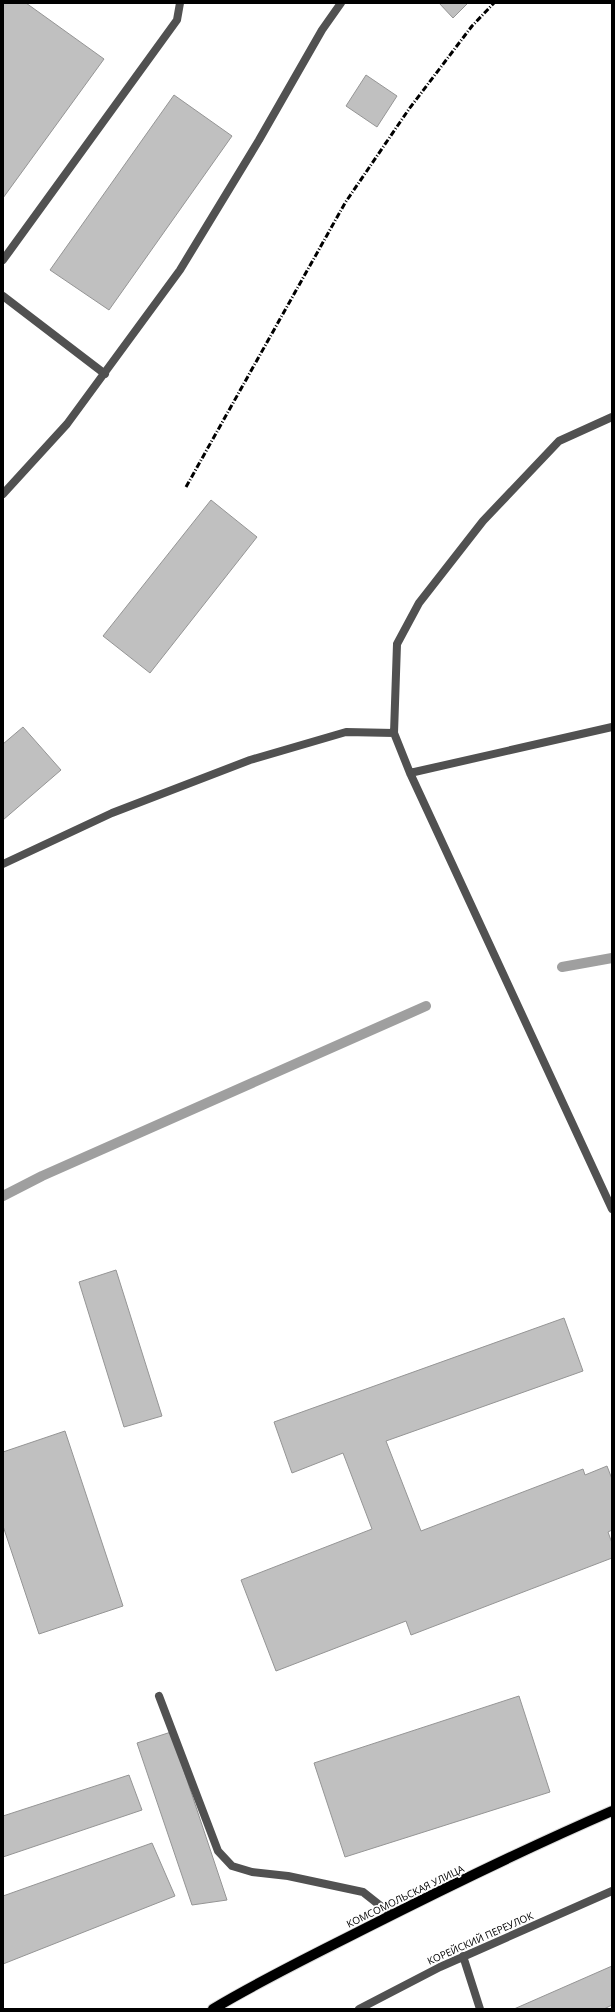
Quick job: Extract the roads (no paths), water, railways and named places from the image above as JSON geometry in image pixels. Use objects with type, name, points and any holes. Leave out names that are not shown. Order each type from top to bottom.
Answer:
[{"type":"main road","name":"КОМСОМОЛЬСКАЯ УЛИЦА","points":[[213,2009],[250,1987],[392,1915],[546,1840],[612,1811]]},
{"type":"lane","points":[[3,260],[177,20],[180,3]]},
{"type":"lane","points":[[3,494],[67,424],[180,270],[259,140],[322,30],[341,3]]},
{"type":"lane","points":[[3,296],[105,374]]},
{"type":"lane","points":[[612,417],[559,441],[483,521],[419,603],[397,644],[394,733],[410,772],[612,1209]]},
{"type":"lane","points":[[410,772],[612,727]]},
{"type":"lane","points":[[3,864],[112,813],[250,760],[346,732],[394,733]]},
{"type":"lane","points":[[159,1696],[218,1851],[232,1866],[252,1872],[288,1876],[363,1892],[392,1915]]},
{"type":"lane","name":"КОРЕЙСКИЙ ПЕРЕУЛОК","points":[[359,2009],[463,1956],[612,1891]]},
{"type":"lane","points":[[463,1956],[480,2009]]},
{"type":"waterway","points":[[562,967],[612,958]]},
{"type":"waterway","points":[[3,1196],[42,1176],[426,1006]]},
{"type":"railway","points":[[186,487],[345,203],[409,109],[472,26],[494,3]]}]
